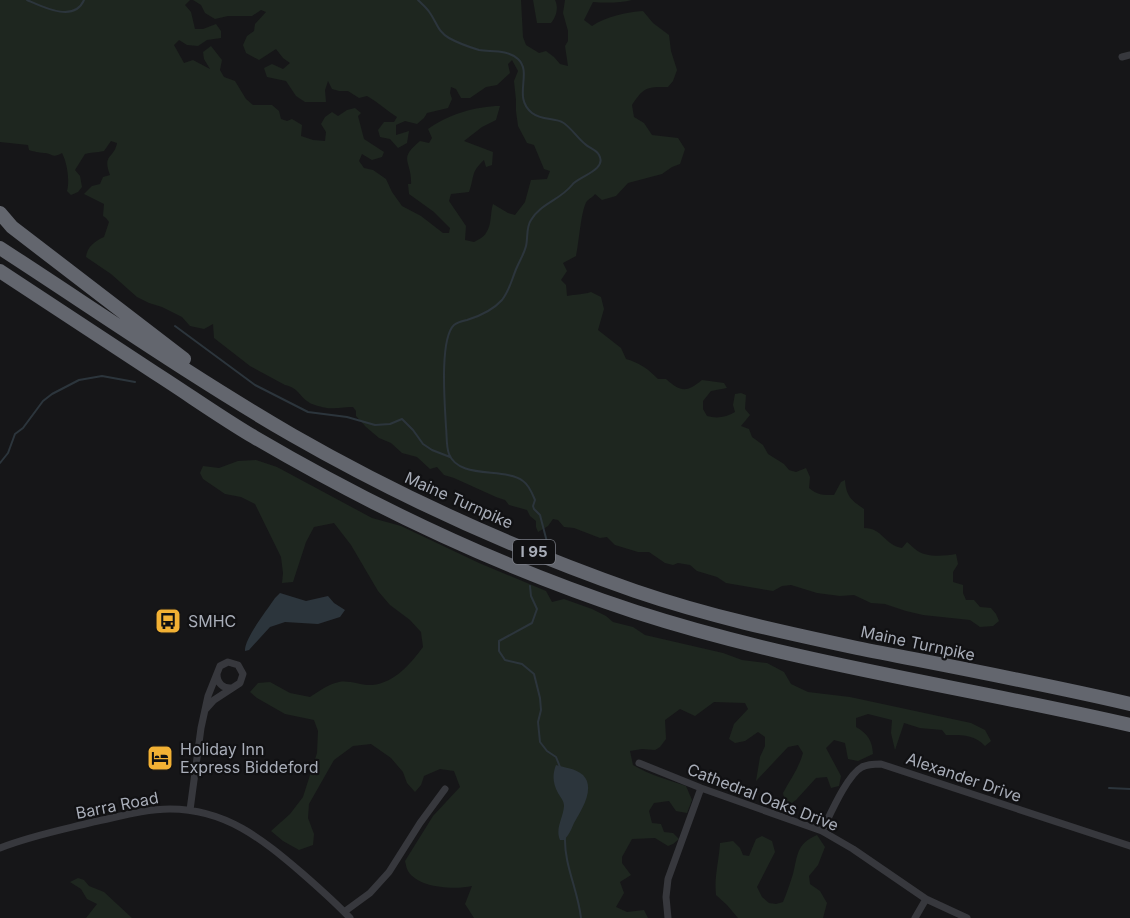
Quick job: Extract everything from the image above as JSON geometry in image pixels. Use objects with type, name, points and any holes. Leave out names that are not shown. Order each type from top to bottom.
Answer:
[{"type":"highway","points":[[0,213],[12,227],[186,360],[195,375]]},
{"type":"highway","name":"Maine Turnpike","points":[[0,248],[291,435],[426,505],[569,566],[713,615],[791,634],[1130,704]]},
{"type":"highway","name":"I 95","points":[[0,271],[6,278],[253,436],[351,491],[489,557],[636,612],[735,640],[791,654],[1130,725]]},
{"type":"street","points":[[1122,57],[1130,55]]},
{"type":"street","points":[[190,810],[201,728],[208,696],[220,666],[231,662],[239,666],[243,676],[242,680],[206,709]]},
{"type":"street","points":[[217,674],[218,681],[224,687],[237,686]]},
{"type":"street","name":"Cathedral Oaks Drive","points":[[639,763],[701,788],[822,831],[853,849],[926,899],[967,918]]},
{"type":"street","name":"Alexander Drive","points":[[822,831],[850,778],[864,766],[881,764],[1130,846]]},
{"type":"street","points":[[668,918],[666,897],[668,879],[701,788]]},
{"type":"street","points":[[347,915],[389,872],[445,789]]},
{"type":"street","name":"Barra Road","points":[[0,848],[40,834],[140,812],[164,809],[190,810],[217,816],[248,831],[299,870],[347,915]]},
{"type":"street","points":[[915,918],[926,899]]},
{"type":"shaded area","points":[[0,0],[190,0],[185,5],[191,12],[195,29],[203,29],[216,24],[221,31],[221,38],[207,40],[198,46],[187,45],[179,40],[174,45],[184,63],[193,60],[210,69],[203,52],[211,46],[222,60],[220,70],[224,77],[235,81],[246,99],[253,105],[272,105],[279,111],[281,119],[287,121],[292,119],[302,125],[301,136],[313,140],[325,141],[326,132],[321,124],[325,117],[332,112],[338,116],[355,108],[361,113],[358,116],[364,139],[384,152],[382,157],[372,160],[362,154],[359,161],[364,168],[373,170],[386,179],[402,206],[421,216],[443,233],[449,233],[450,228],[434,212],[409,194],[408,184],[411,184],[411,176],[407,157],[409,152],[420,141],[429,143],[432,138],[428,129],[444,120],[472,110],[500,106],[496,120],[482,127],[464,141],[493,152],[492,165],[486,167],[484,160],[475,172],[469,192],[451,194],[449,201],[466,226],[465,240],[474,242],[484,236],[488,230],[493,204],[515,215],[525,202],[531,180],[547,179],[550,171],[544,169],[534,145],[527,143],[518,126],[514,81],[518,71],[512,60],[508,64],[510,73],[497,85],[486,87],[470,98],[461,98],[456,89],[451,87],[452,99],[448,108],[427,113],[417,124],[405,121],[396,125],[396,135],[409,131],[407,143],[398,148],[390,139],[380,137],[378,130],[384,122],[394,122],[397,117],[367,96],[359,98],[348,91],[332,89],[328,81],[325,90],[326,102],[305,102],[296,96],[286,81],[267,77],[264,68],[272,64],[283,69],[290,63],[276,49],[259,60],[246,53],[243,45],[247,36],[254,31],[255,24],[266,12],[261,10],[252,16],[228,16],[215,19],[205,13],[201,5],[193,0],[521,0],[523,37],[526,45],[539,53],[546,51],[560,64],[568,66],[565,46],[568,41],[568,31],[563,13],[565,0],[632,0],[593,2],[584,20],[592,26],[616,15],[643,11],[653,23],[669,35],[677,70],[673,81],[668,87],[646,89],[632,105],[634,117],[644,123],[652,135],[678,138],[685,149],[680,164],[662,174],[628,183],[616,196],[602,200],[595,194],[587,201],[576,256],[563,263],[567,271],[561,280],[566,285],[567,296],[591,292],[601,297],[604,309],[598,330],[621,348],[626,359],[636,362],[658,379],[666,379],[684,389],[702,380],[724,383],[727,388],[711,391],[703,401],[703,409],[707,416],[718,417],[732,414],[735,412],[733,405],[735,394],[746,395],[745,409],[750,415],[741,426],[749,429],[752,437],[763,445],[768,454],[789,470],[796,472],[806,468],[810,477],[809,488],[823,495],[834,495],[841,482],[845,480],[850,497],[864,509],[864,528],[875,531],[891,544],[902,548],[907,542],[919,552],[929,555],[956,554],[958,564],[953,572],[953,582],[963,585],[966,600],[974,600],[980,607],[991,608],[999,621],[993,626],[980,627],[970,620],[923,615],[885,604],[871,603],[854,595],[817,593],[791,585],[782,586],[773,591],[726,583],[717,577],[697,571],[690,565],[665,563],[649,552],[638,552],[615,545],[607,537],[600,538],[574,528],[564,527],[558,520],[553,519],[548,526],[538,532],[536,521],[527,510],[509,505],[505,500],[444,475],[437,467],[430,469],[417,457],[402,453],[366,427],[356,416],[353,407],[330,408],[312,404],[293,388],[250,366],[214,338],[213,324],[204,329],[190,326],[182,317],[137,297],[111,274],[86,257],[92,245],[104,237],[109,222],[103,216],[104,204],[84,194],[92,186],[100,184],[103,177],[110,175],[107,163],[117,143],[111,141],[104,151],[85,154],[75,170],[80,176],[82,187],[71,195],[67,191],[67,172],[62,153],[54,156],[29,150],[28,145],[0,142]]},
{"type":"shaded area","points":[[533,0],[555,0],[556,12],[551,23],[537,23]]},
{"type":"shaded area","points":[[256,460],[277,467],[372,518],[401,526],[479,563],[546,591],[552,602],[564,599],[592,609],[613,622],[633,627],[645,635],[723,653],[742,660],[767,663],[784,672],[791,684],[808,692],[850,697],[971,723],[985,730],[991,741],[985,746],[972,737],[946,735],[942,730],[920,728],[904,723],[895,750],[891,733],[892,720],[868,714],[856,718],[856,727],[869,738],[873,754],[858,761],[848,759],[845,743],[834,740],[826,748],[841,776],[839,786],[831,788],[827,777],[816,778],[796,800],[786,807],[783,793],[803,753],[798,745],[788,747],[756,781],[760,757],[765,746],[765,737],[758,732],[745,741],[735,743],[729,739],[734,724],[748,709],[745,703],[714,702],[695,716],[680,709],[665,720],[666,739],[660,747],[655,750],[630,751],[633,765],[686,786],[692,800],[687,813],[676,811],[669,801],[654,803],[649,811],[652,823],[661,824],[664,832],[673,833],[679,839],[673,844],[668,846],[655,838],[632,839],[622,857],[622,863],[631,875],[620,882],[624,893],[616,907],[627,912],[644,910],[648,918],[474,918],[465,904],[472,886],[456,888],[428,884],[413,877],[407,870],[405,861],[433,816],[460,787],[454,771],[440,769],[424,776],[415,792],[391,758],[371,744],[353,746],[334,760],[309,804],[308,818],[314,834],[313,845],[299,850],[271,831],[290,814],[303,797],[317,753],[318,731],[314,720],[285,714],[250,692],[258,683],[270,682],[290,693],[310,697],[339,682],[368,685],[380,683],[402,671],[423,647],[421,632],[410,620],[390,605],[378,591],[351,545],[334,523],[314,527],[306,542],[293,582],[282,583],[281,557],[255,504],[241,497],[225,494],[203,479],[200,473],[203,466],[219,468],[238,461]]},
{"type":"shaded area","points":[[280,593],[306,601],[328,596],[345,610],[340,617],[318,624],[285,622],[270,627],[249,650],[245,651],[252,632]]},
{"type":"shaded area","points":[[556,765],[580,773],[587,780],[588,786],[583,806],[564,840],[560,840],[559,836],[564,806],[554,783]]},
{"type":"shaded area","points":[[817,835],[825,847],[818,865],[809,876],[810,884],[820,891],[827,903],[823,918],[738,918],[716,895],[720,843],[733,841],[743,855],[749,856],[756,839],[762,836],[772,841],[775,852],[757,887],[762,897],[769,903],[776,904],[783,902],[801,846]]},
{"type":"shaded area","points":[[78,878],[84,880],[89,886],[104,892],[132,918],[86,918],[97,904],[87,899],[81,889],[70,882]]},
{"type":"waterway","points":[[27,0],[49,9],[66,12],[73,11],[84,0]]},
{"type":"waterway","points":[[418,0],[429,11],[445,36],[479,50],[504,52],[518,59],[524,71],[523,100],[526,107],[536,115],[565,124],[582,142],[597,152],[601,160],[596,169],[575,182],[535,215],[528,226],[527,243],[505,296],[486,312],[454,325],[446,344],[444,390],[449,454],[454,462],[462,467],[515,477],[525,483],[535,500],[533,506],[540,515],[547,542]]},
{"type":"waterway","points":[[175,326],[255,385],[308,412],[347,417],[375,425],[390,424],[402,419],[423,444],[450,457]]},
{"type":"waterway","points":[[0,463],[8,453],[15,434],[23,428],[43,401],[52,394],[79,380],[102,376],[135,382]]},
{"type":"waterway","points":[[530,586],[531,596],[537,609],[532,623],[499,641],[499,651],[505,660],[522,664],[534,674],[540,698],[541,710],[538,722],[540,742],[556,757],[560,767]]},
{"type":"waterway","points":[[1109,788],[1130,789]]},
{"type":"waterway","points":[[565,837],[567,858],[581,918]]},
{"type":"place","name":"SMHC","points":[[168,621]]},
{"type":"place","name":"Holiday Inn Express Biddeford","points":[[160,758]]}]
